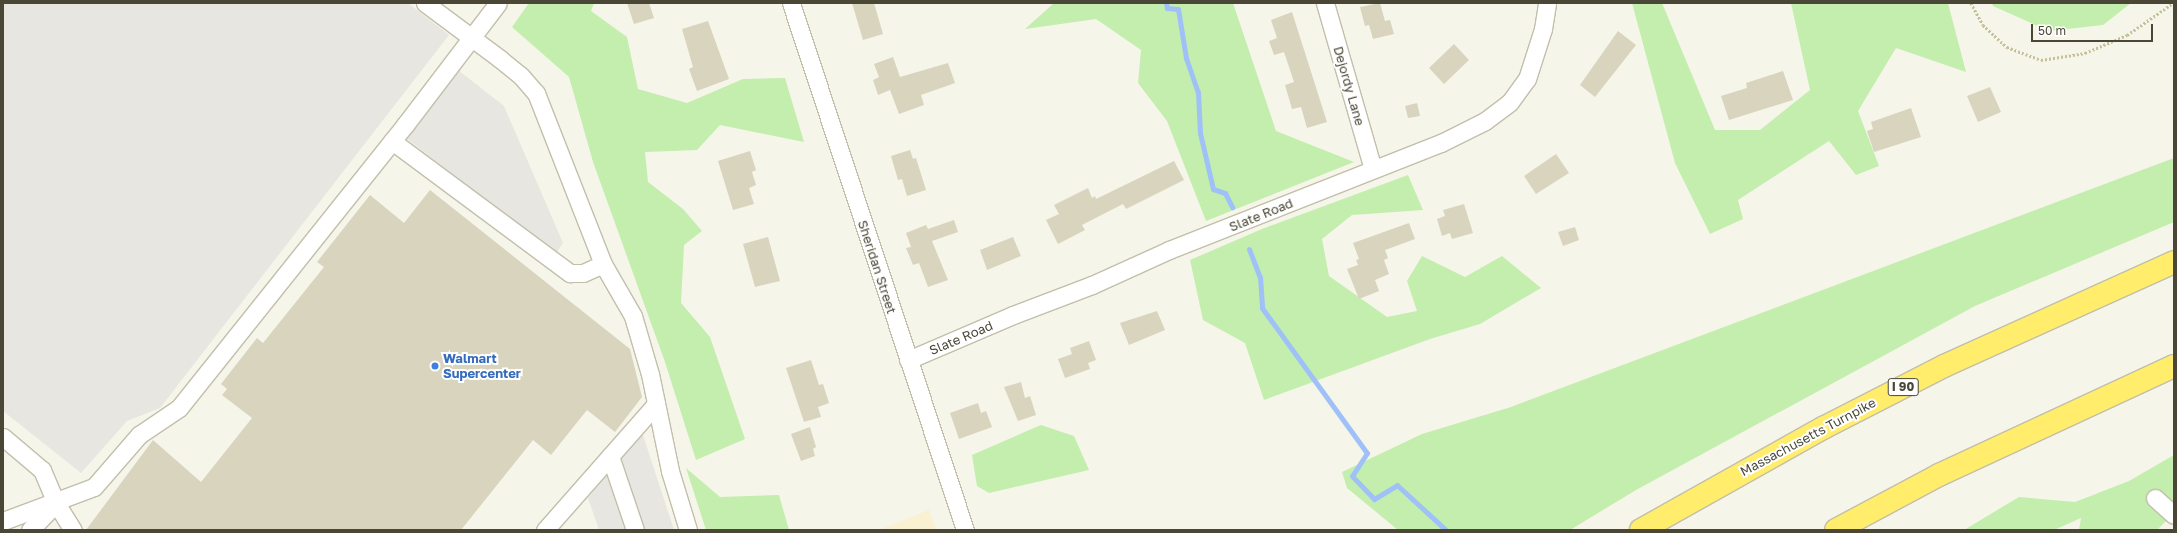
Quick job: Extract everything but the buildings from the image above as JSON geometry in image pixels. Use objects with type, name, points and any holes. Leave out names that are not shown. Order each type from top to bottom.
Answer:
[{"type":"highway","name":"Massachusetts Turnpike","points":[[1641,530],[1823,428],[1937,369],[2174,262]]},
{"type":"highway","points":[[1836,530],[1938,475],[2174,366]]},
{"type":"street","points":[[425,3],[521,76],[536,94],[603,264],[632,316],[656,404],[670,471],[688,530]]},
{"type":"street","points":[[3,521],[56,503],[94,487],[139,435],[179,408],[392,141],[498,3]]},
{"type":"street","name":"Sheridan Street","points":[[792,3],[964,530]]},
{"type":"street","name":"Dejordy Lane","points":[[1326,3],[1373,169]]},
{"type":"street","name":"Slate Road","points":[[908,360],[1013,315],[1092,285],[1169,250],[1251,220],[1447,140],[1485,121],[1510,102],[1527,79],[1543,29],[1547,3]]},
{"type":"street","points":[[392,141],[570,273],[583,273],[603,264]]},
{"type":"street","points":[[554,526],[610,456],[656,404]]},
{"type":"street","points":[[3,438],[42,470],[56,503],[72,530]]},
{"type":"street","points":[[610,456],[635,530]]},
{"type":"street","points":[[2155,498],[2174,515]]},
{"type":"street","points":[[30,530],[56,503]]},
{"type":"path","points":[[1971,3],[1983,25],[2007,48],[2041,60],[2085,53],[2120,38],[2173,3]]},
{"type":"shaded area","points":[[3,3],[408,3],[449,35],[160,408],[127,421],[81,473],[3,411]]},
{"type":"shaded area","points":[[458,70],[504,106],[563,243],[555,255],[406,138]]},
{"type":"shaded area","points":[[638,435],[643,435],[674,530],[599,530],[588,498]]},
{"type":"shaded area","points":[[929,510],[937,530],[879,530]]},
{"type":"green space","points":[[529,3],[594,3],[591,11],[627,37],[638,89],[687,103],[743,79],[785,78],[804,142],[720,125],[697,150],[645,152],[648,182],[683,209],[702,231],[684,245],[681,303],[710,337],[745,439],[696,460],[665,362],[593,162],[569,77],[512,27]]},
{"type":"green space","points":[[1054,3],[1233,3],[1276,131],[1354,162],[1206,221],[1167,121],[1138,83],[1141,50],[1096,19],[1025,29]]},
{"type":"green space","points":[[1632,3],[1662,3],[1715,130],[1760,130],[1810,90],[1791,3],[1948,3],[1966,72],[1896,48],[1858,111],[1879,166],[1856,175],[1829,141],[1738,200],[1743,219],[1710,234],[1675,163]]},
{"type":"green space","points":[[1992,3],[2131,3],[2103,25],[2049,31],[1993,6]]},
{"type":"green space","points":[[2174,158],[2174,222],[1975,306],[1636,490],[1570,530],[1398,530],[1347,488],[1342,472],[1422,434],[1511,407]]},
{"type":"green space","points":[[1408,175],[1423,210],[1352,215],[1322,239],[1329,276],[1387,317],[1417,311],[1407,281],[1422,256],[1465,277],[1502,256],[1541,288],[1480,324],[1430,339],[1264,400],[1245,343],[1203,320],[1190,260],[1262,229]]},
{"type":"green space","points":[[1041,425],[1074,436],[1089,470],[989,493],[977,486],[972,455]]},
{"type":"green space","points":[[2174,455],[2174,513],[2157,530],[2079,530],[2081,518],[2054,530],[1964,530],[2019,497],[2075,502],[2129,481]]},
{"type":"green space","points":[[686,468],[720,497],[779,495],[789,530],[706,530]]},
{"type":"waterway","points":[[1166,3],[1167,8],[1178,9],[1186,58],[1198,92],[1200,133],[1213,189],[1225,193],[1232,207]]},
{"type":"waterway","points":[[1249,249],[1260,277],[1262,308],[1367,453],[1352,476],[1374,499],[1397,485],[1446,530]]},
{"type":"place","name":"Walmart Supercenter","points":[[435,366]]}]
